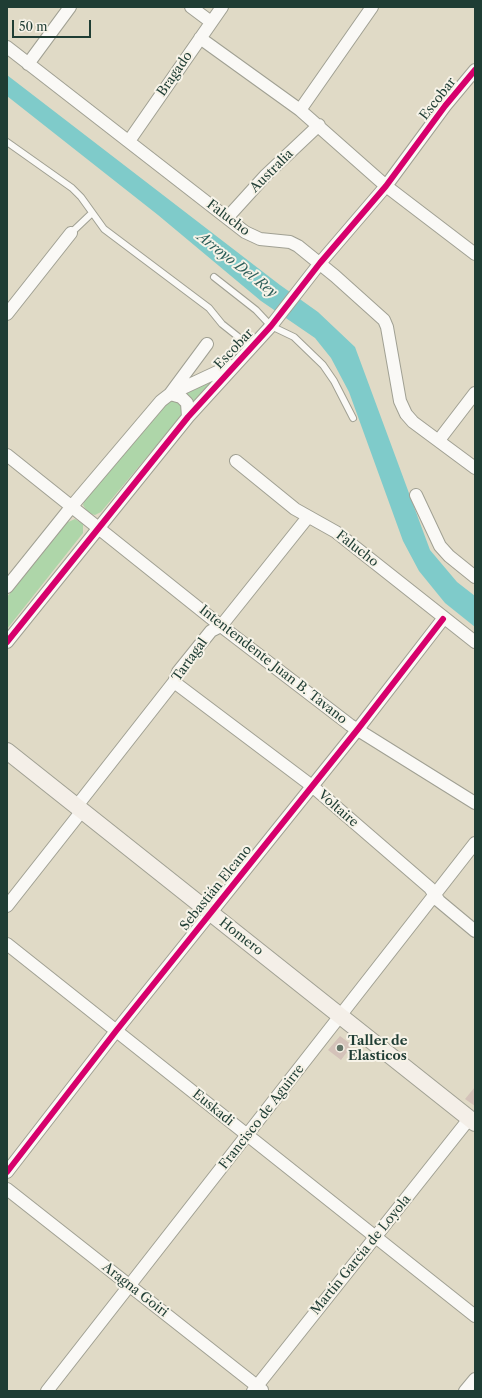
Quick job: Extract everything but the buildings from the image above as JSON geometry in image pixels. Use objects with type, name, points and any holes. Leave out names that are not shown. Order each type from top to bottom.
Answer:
[{"type":"main road","name":"Homero","points":[[7,751],[472,1121]]},
{"type":"street","points":[[28,64],[70,7]]},
{"type":"street","points":[[191,7],[211,22]]},
{"type":"street","name":"Bragado","points":[[129,141],[222,7]]},
{"type":"street","points":[[300,110],[372,7]]},
{"type":"street","points":[[200,38],[300,110],[319,125],[386,186],[475,254]]},
{"type":"street","name":"Falucho","points":[[7,47],[251,236],[290,242],[298,246],[336,276],[384,320],[387,328],[400,401],[406,414],[413,422],[475,468]]},
{"type":"street","name":"Escobar","points":[[7,642],[188,417],[273,324],[320,263],[386,186],[475,70]]},
{"type":"street","name":"Australia","points":[[227,218],[266,175],[319,125]]},
{"type":"street","points":[[7,314],[71,233]]},
{"type":"street","name":"Escobar","points":[[170,394],[207,344]]},
{"type":"street","name":"Escobar","points":[[7,587],[72,506],[161,401],[170,394],[235,364]]},
{"type":"street","points":[[438,440],[475,393]]},
{"type":"street","points":[[170,394],[181,397],[187,403],[188,417]]},
{"type":"street","name":"Intentendente Juan B. Tavano","points":[[7,455],[221,626],[358,729],[475,803]]},
{"type":"street","name":"Falucho","points":[[236,461],[295,509],[336,532],[443,619],[475,642]]},
{"type":"street","points":[[416,495],[440,546],[449,556],[475,578]]},
{"type":"street","name":"Tartagal","points":[[7,906],[174,682],[178,672],[211,631],[221,626],[308,517]]},
{"type":"street","name":"Sebastián Elcano","points":[[7,1172],[116,1031],[358,729],[443,619]]},
{"type":"street","name":"Voltaire","points":[[174,682],[312,786],[430,888],[439,901],[475,931]]},
{"type":"street","name":"Francisco de Aguirre","points":[[47,1391],[475,843]]},
{"type":"street","name":"Euskadi","points":[[7,944],[475,1316]]},
{"type":"street","name":"Martín García de Loyola","points":[[257,1389],[376,1236],[472,1121]]},
{"type":"street","name":"Aragna Goiri","points":[[7,1189],[129,1285],[257,1389]]},
{"type":"street","points":[[465,1391],[475,1379]]},
{"type":"lane","points":[[7,142],[72,188],[81,197],[104,229],[209,308],[222,324],[251,347]]},
{"type":"lane","points":[[71,233],[92,213]]},
{"type":"lane","points":[[214,277],[273,324],[294,338],[323,365],[334,381],[353,418]]},
{"type":"green space","points":[[223,373],[191,409],[181,393]]},
{"type":"green space","points":[[170,400],[176,401],[181,405],[183,411],[180,417],[101,512],[95,515],[88,513],[83,505],[85,499],[164,404]]},
{"type":"green space","points":[[75,519],[83,524],[83,533],[7,629],[7,597],[66,523]]},
{"type":"water","name":"Arroyo Del Rey","points":[[7,75],[280,285],[318,312],[355,347],[430,550],[457,582],[475,596],[475,627],[445,603],[419,571],[403,541],[349,392],[331,358],[315,338],[261,301],[158,215],[7,96]]},
{"type":"cycle path","points":[[7,642],[188,417],[271,326],[320,263],[386,186],[445,106],[475,70]]},
{"type":"cycle path","points":[[7,1172],[116,1031],[358,729],[443,619]]},
{"type":"place","name":"Taller de Elasticos","points":[[340,1048]]}]
